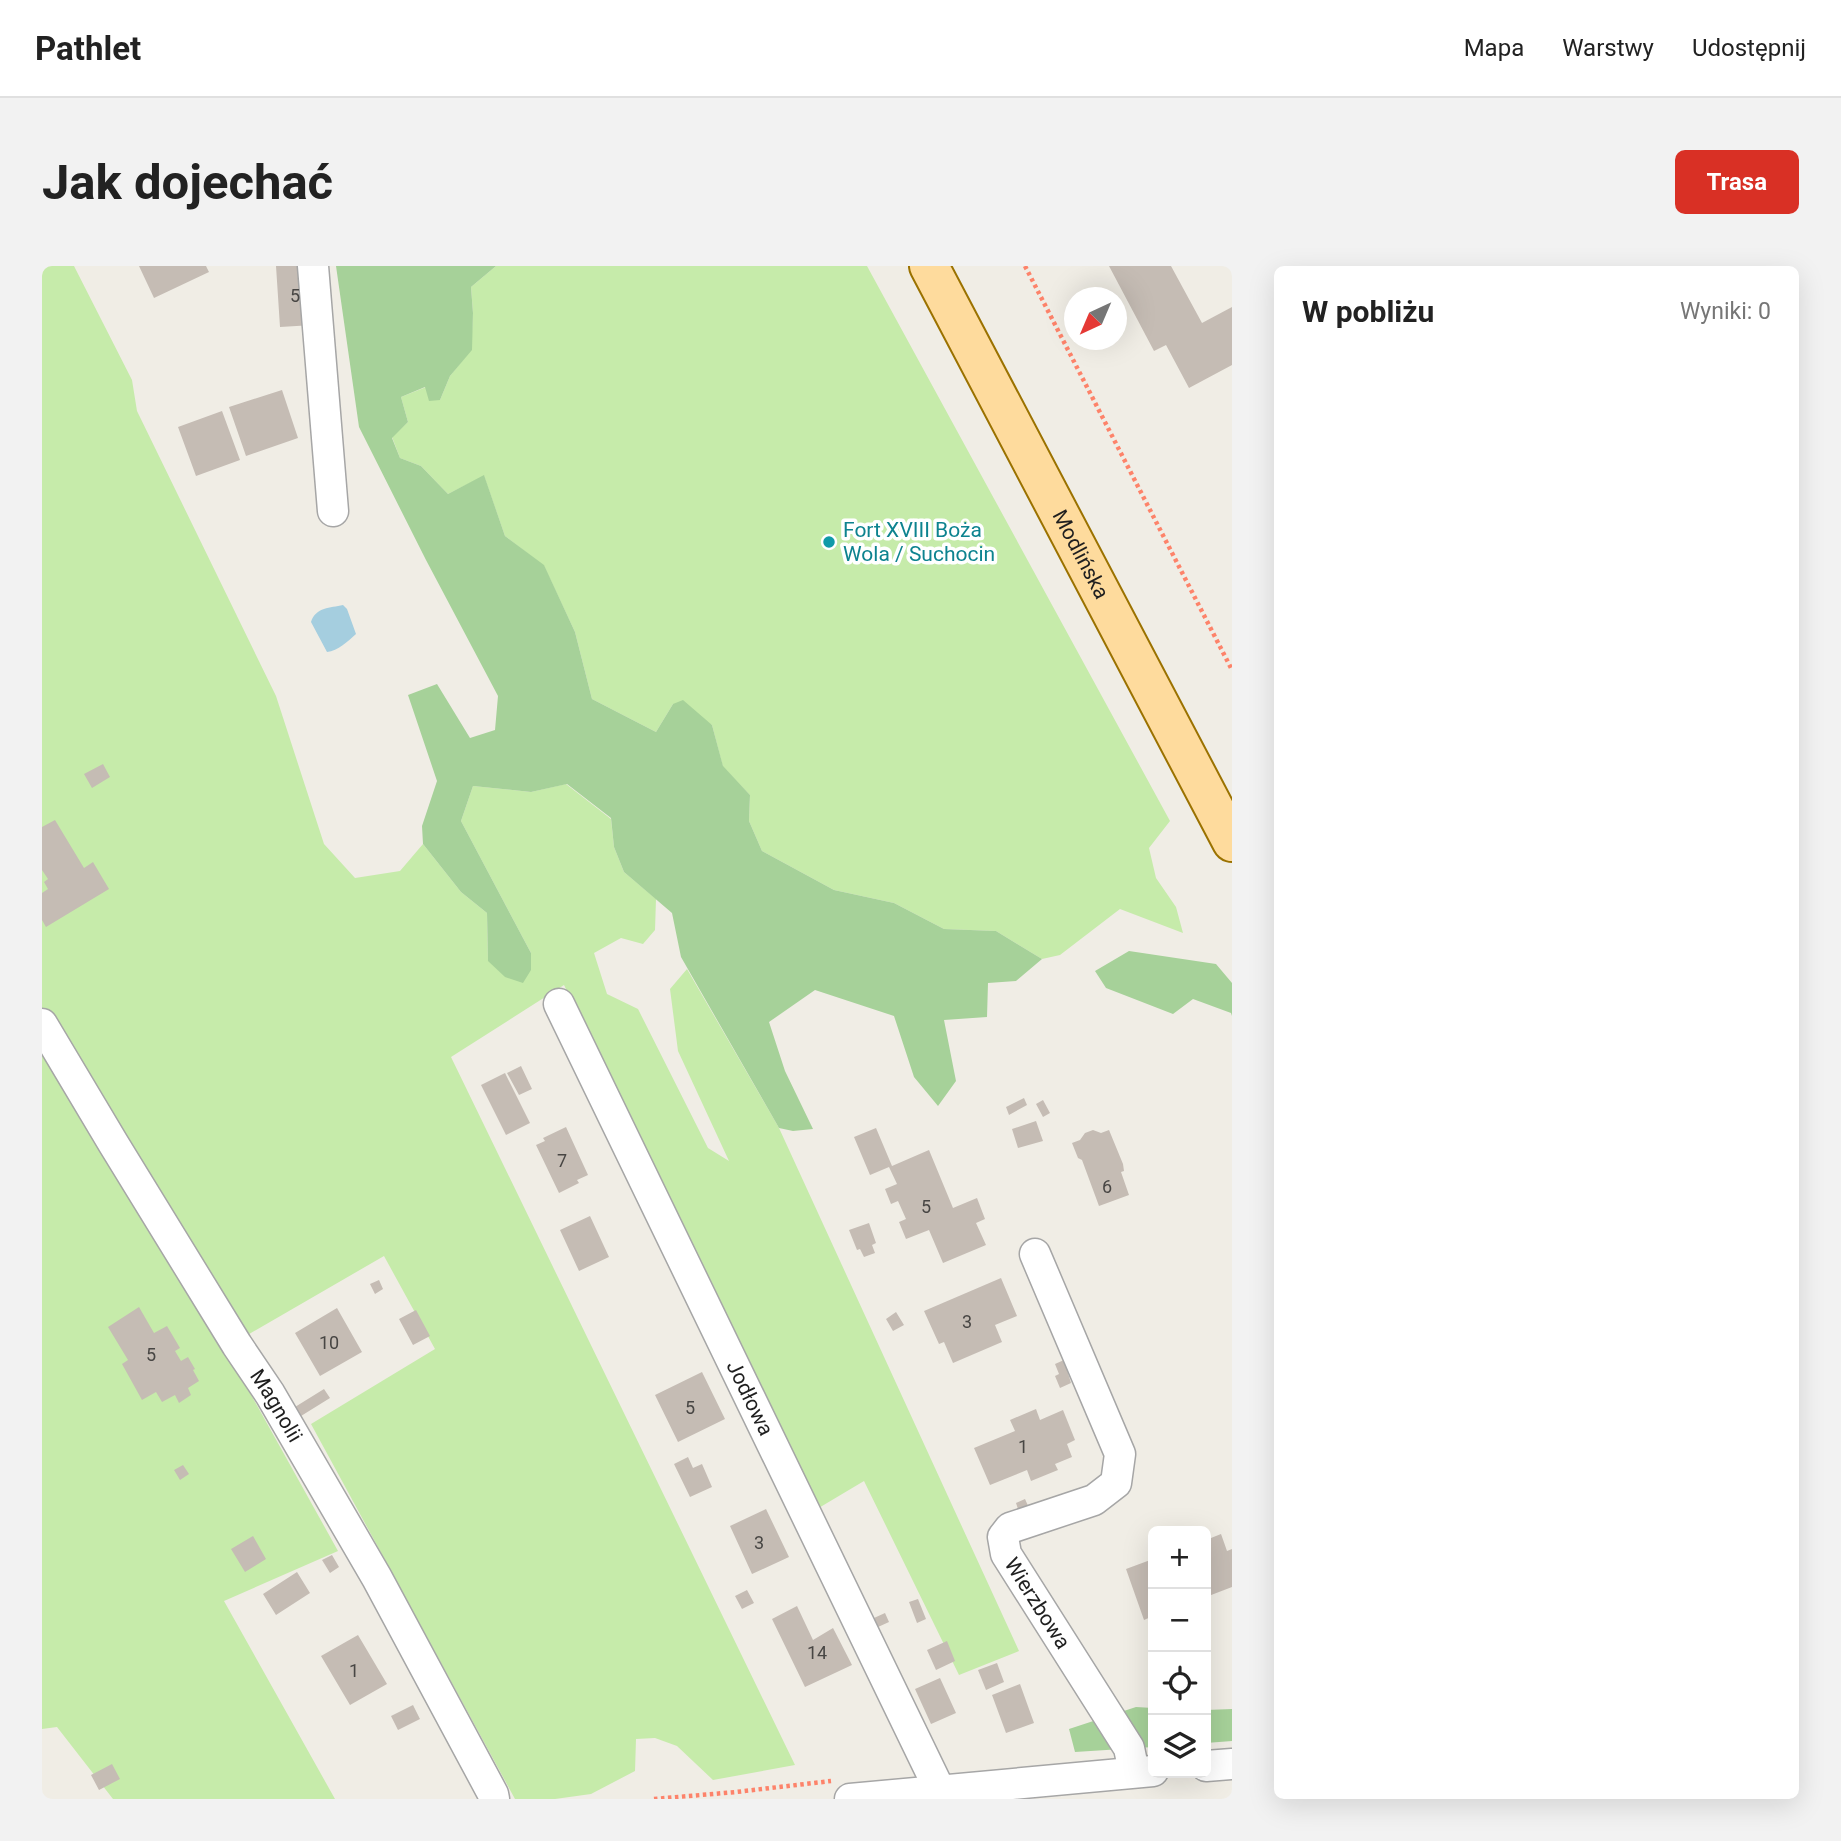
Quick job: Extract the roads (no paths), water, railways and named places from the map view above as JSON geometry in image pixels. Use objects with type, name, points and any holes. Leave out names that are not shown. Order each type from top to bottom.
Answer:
[{"type":"main road","name":"Modlińska","points":[[929,266],[1232,842]]},
{"type":"street","points":[[313,266],[333,510]]},
{"type":"street","name":"Jodłowa","points":[[559,1004],[942,1795]]},
{"type":"street","name":"Magnolii","points":[[42,1024],[120,1155],[284,1417],[377,1578],[494,1799]]},
{"type":"street","name":"Wierzbowa","points":[[1035,1254],[1120,1454],[1116,1483],[1094,1500],[1010,1528],[1003,1537],[1006,1554],[1143,1772]]},
{"type":"street","points":[[1211,1766],[1232,1764]]},
{"type":"street","points":[[850,1799],[1089,1788],[1143,1772]]},
{"type":"water","points":[[343,605],[356,634],[339,648],[327,652],[311,622],[316,613]]},
{"type":"place","name":"Fort XVIII Boża Wola / Suchocin","points":[[829,542]]}]
